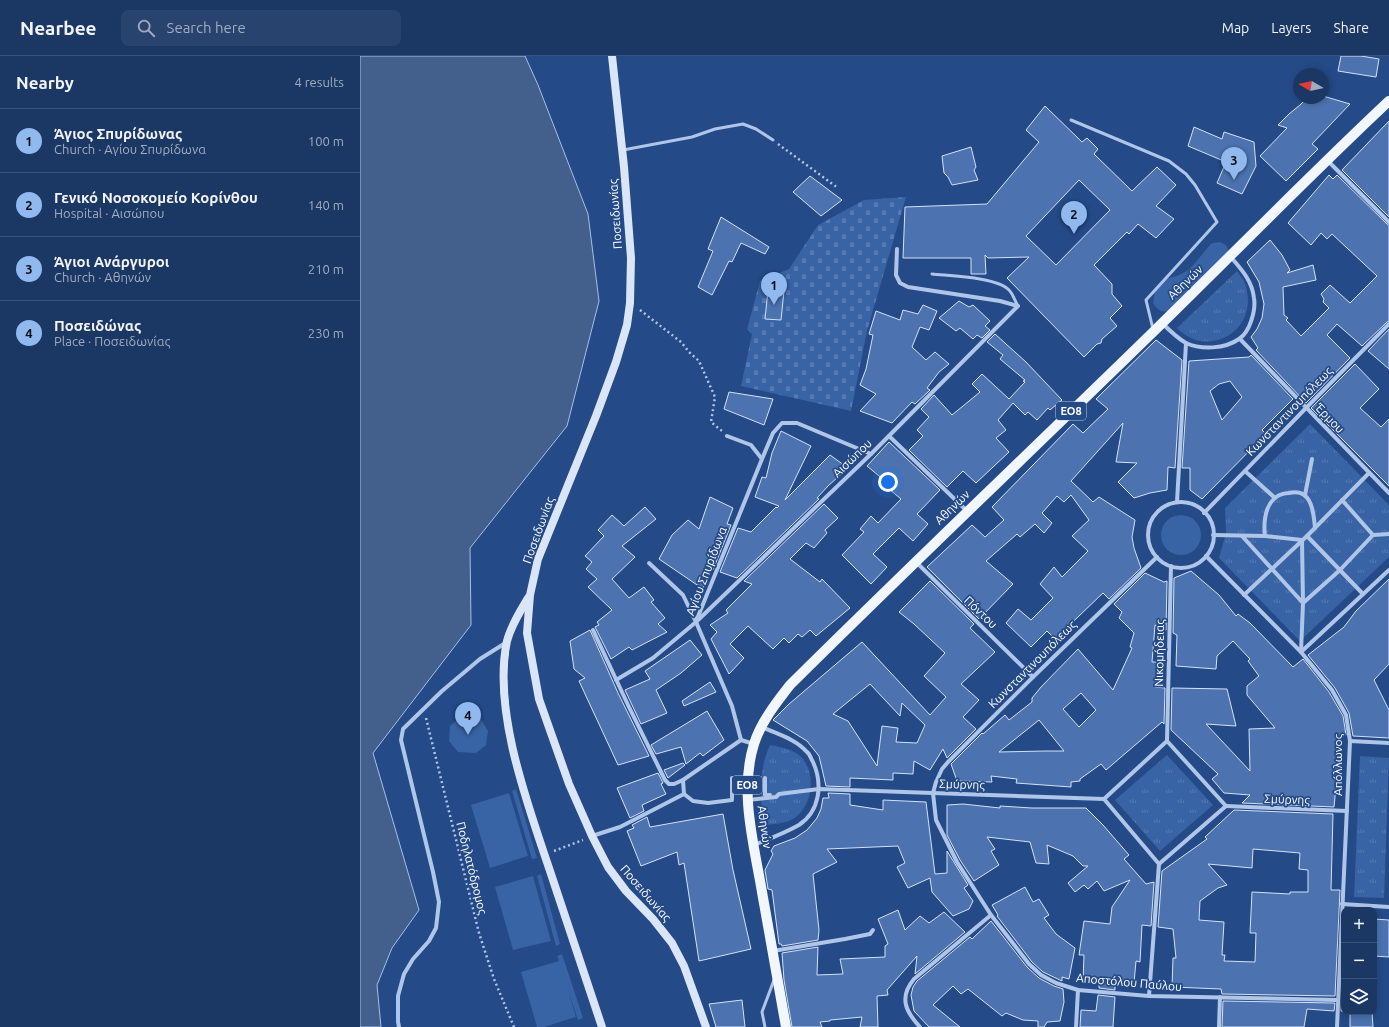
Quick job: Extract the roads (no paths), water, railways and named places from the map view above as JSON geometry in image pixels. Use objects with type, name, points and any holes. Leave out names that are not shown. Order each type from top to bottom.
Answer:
[{"type":"main road","name":"Αθηνών","points":[[786,1027],[754,845],[747,789],[749,767],[754,744],[761,726],[773,706],[790,685],[915,561],[1154,331],[1327,160],[1389,101]]},
{"type":"street","name":"Ποσειδωνίας","points":[[612,56],[623,150],[630,258],[630,303],[627,325],[616,362],[596,416],[538,559],[530,595],[527,634],[539,700],[569,784],[592,836],[608,867],[626,891],[653,919],[672,943],[684,966],[706,1027]]},
{"type":"street","points":[[1327,160],[1389,222]]},
{"type":"street","points":[[897,249],[896,275],[900,283],[908,287],[1000,301],[1018,306]]},
{"type":"street","points":[[1162,323],[1186,343],[1201,347],[1225,345],[1240,339],[1248,329],[1254,314],[1254,298],[1246,274],[1230,256]]},
{"type":"street","name":"Αισώπου","points":[[616,680],[653,658],[696,622],[871,454],[1018,306]]},
{"type":"street","name":"Κωνσταντινουπόλεως","points":[[1204,512],[1389,324]]},
{"type":"street","name":"Έρμου","points":[[1240,339],[1389,493]]},
{"type":"street","points":[[1177,502],[1186,343]]},
{"type":"street","name":"Αγίου Σπυρίδωνα","points":[[741,740],[732,706],[696,622],[773,433],[782,423],[797,423],[871,454]]},
{"type":"street","points":[[727,436],[751,445],[762,459]]},
{"type":"street","points":[[889,436],[967,511]]},
{"type":"street","points":[[1305,495],[1312,459]]},
{"type":"street","points":[[1244,471],[1275,498]]},
{"type":"street","points":[[1244,595],[1307,536],[1369,473]]},
{"type":"street","points":[[1265,536],[1265,513],[1275,498],[1285,493],[1295,492],[1305,495],[1310,503],[1315,528]]},
{"type":"street","points":[[1342,500],[1374,535]]},
{"type":"street","points":[[1187,502],[1195,505],[1204,512],[1209,518],[1213,527],[1211,548],[1206,556],[1190,566],[1180,568],[1171,566],[1156,557],[1148,538],[1150,523],[1159,510],[1168,504],[1187,502]]},
{"type":"street","points":[[1303,603],[1340,570],[1374,535],[1389,534]]},
{"type":"street","points":[[1213,535],[1265,536],[1302,540]]},
{"type":"street","points":[[1242,536],[1303,603]]},
{"type":"street","points":[[1307,536],[1362,594]]},
{"type":"street","points":[[1301,652],[1303,603],[1302,540]]},
{"type":"street","name":"Απόλλωνος","points":[[1206,556],[1301,652],[1332,690],[1346,715],[1350,741],[1337,1000],[1337,1027]]},
{"type":"street","name":"Κωνσταντινουπόλεως","points":[[933,793],[942,769],[948,762],[1033,676],[1156,557]]},
{"type":"street","name":"Πόντου","points":[[915,561],[1033,676]]},
{"type":"street","points":[[649,563],[683,595],[696,622]]},
{"type":"street","name":"Νικομήδειας","points":[[1167,741],[1171,566]]},
{"type":"street","points":[[1301,652],[1389,570]]},
{"type":"street","points":[[530,595],[512,627],[507,642],[504,693],[510,735],[527,802],[602,1027]]},
{"type":"street","points":[[593,630],[665,780],[669,784],[674,784],[683,780],[741,740],[754,744]]},
{"type":"street","points":[[399,1027],[398,996],[404,974],[413,960],[429,941],[436,928],[439,902],[401,740],[403,729],[442,691],[480,659],[507,642]]},
{"type":"street","points":[[754,845],[800,824],[813,811],[819,789],[817,770],[808,752],[793,741],[761,726]]},
{"type":"street","points":[[1149,996],[1159,864],[1104,799],[1167,741],[1226,806],[1159,864]]},
{"type":"street","points":[[1350,741],[1389,743]]},
{"type":"street","points":[[683,780],[684,794],[693,801],[708,803],[732,800],[732,778]]},
{"type":"street","points":[[765,778],[765,796],[779,794]]},
{"type":"street","name":"Σμύρνης","points":[[748,800],[776,797],[779,794],[819,789],[1104,799]]},
{"type":"street","name":"Αποστόλου Παύλου","points":[[933,793],[936,820],[943,836],[957,862],[991,915],[1029,964],[1041,974],[1056,983],[1078,990],[1149,996],[1337,1000]]},
{"type":"street","points":[[592,836],[620,827],[684,794]]},
{"type":"street","name":"Σμύρνης","points":[[1226,806],[1347,811]]},
{"type":"street","points":[[1342,904],[1389,907]]},
{"type":"street","points":[[920,1027],[909,1016],[905,1000],[907,987],[914,979],[991,915]]},
{"type":"street","points":[[772,951],[870,934],[873,930]]},
{"type":"street","points":[[1076,1027],[1078,990]]},
{"type":"street","points":[[1219,1027],[1220,998]]},
{"type":"lane","points":[[1071,120],[1169,161],[1186,174],[1195,185],[1217,222],[1146,300],[1154,331]]},
{"type":"lane","points":[[623,150],[692,137],[715,129],[744,124],[756,128],[773,140]]},
{"type":"lane","points":[[932,274],[980,279],[1000,283],[1009,290],[1018,306]]},
{"type":"lane","points":[[765,1027],[762,1012],[776,974]]},
{"type":"tunnel","points":[[732,778],[765,778]]},
{"type":"place","name":"Άγιοι Ανάργυροι","points":[[1234,180]]},
{"type":"place","name":"Γενικό Νοσοκομείο Κορίνθου","points":[[1074,234]]},
{"type":"place","name":"Άγιος Σπυρίδωνας","points":[[774,305]]},
{"type":"place","name":"Ποσειδώνας","points":[[468,735]]}]
